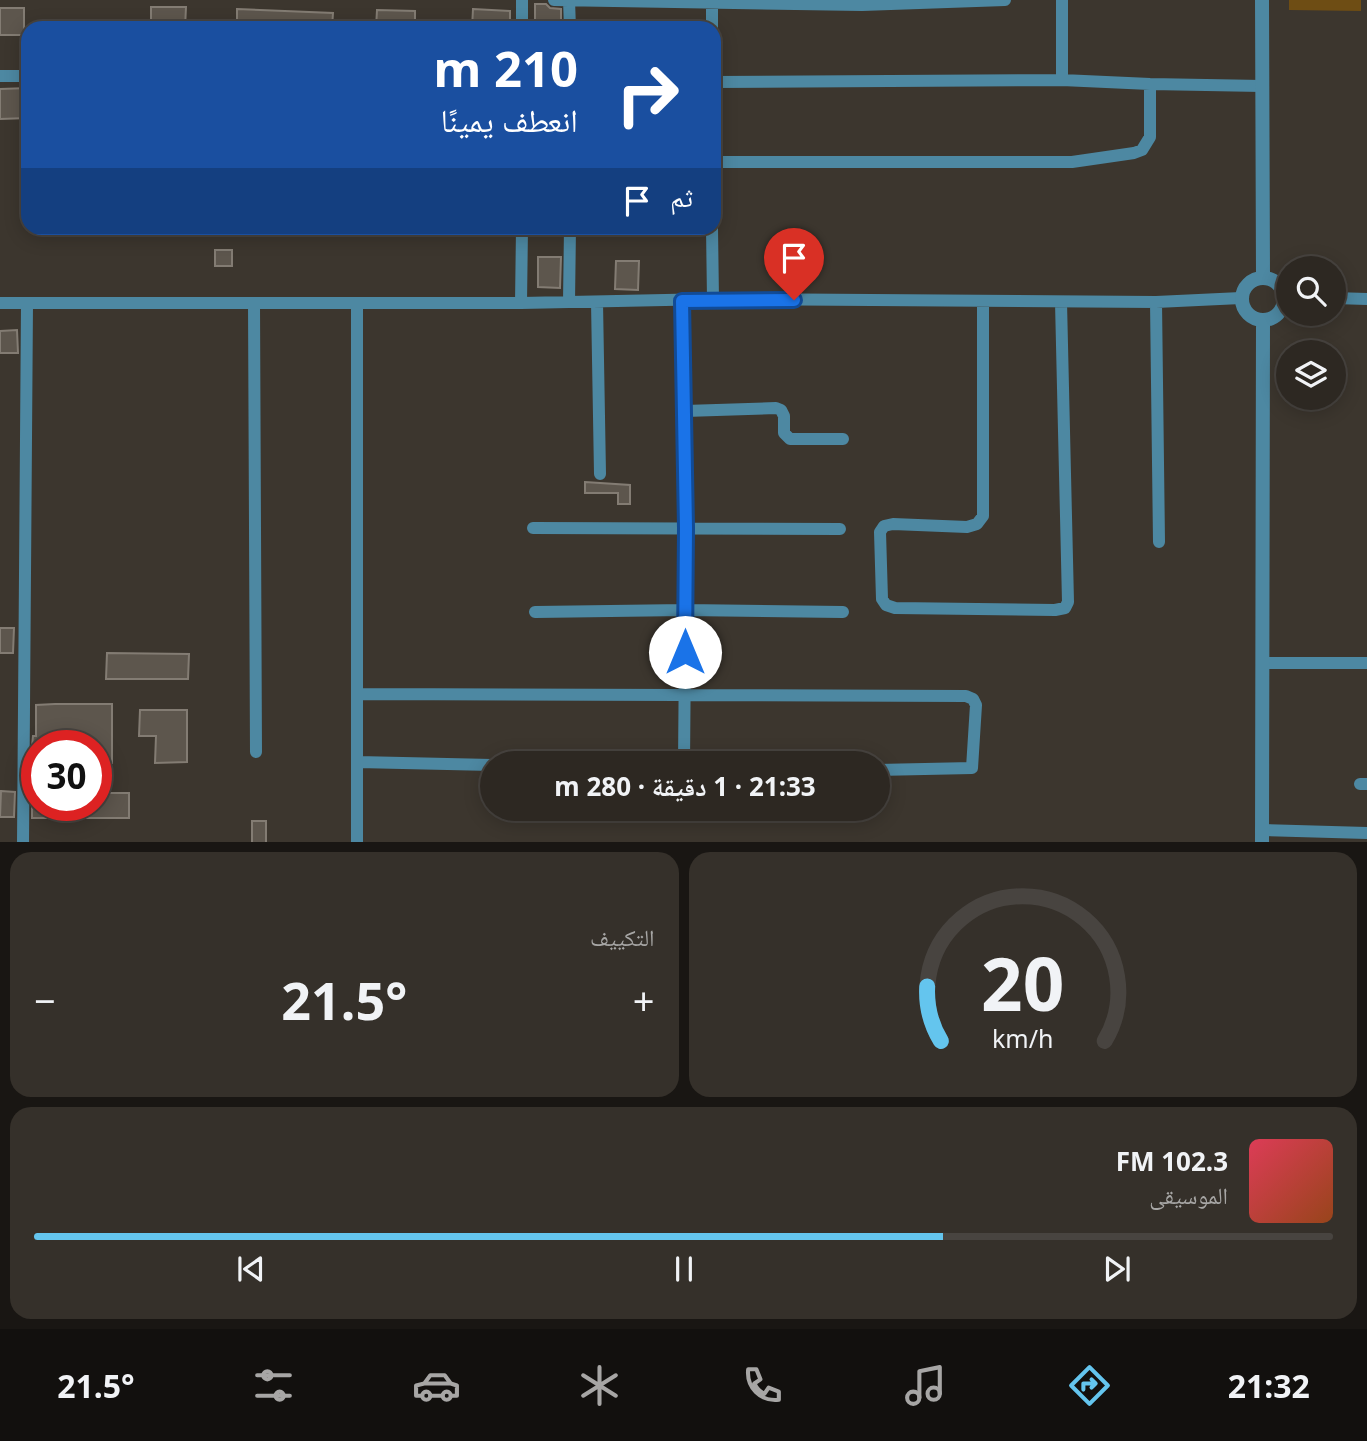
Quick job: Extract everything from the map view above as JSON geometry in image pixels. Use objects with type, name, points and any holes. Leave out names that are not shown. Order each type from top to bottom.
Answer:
[{"type":"street","points":[[522,0],[522,21]]},
{"type":"street","points":[[554,0],[862,5],[1004,0]]},
{"type":"street","points":[[569,0],[570,21]]},
{"type":"street","points":[[1062,0],[1062,80]]},
{"type":"street","points":[[1262,0],[1263,277]]},
{"type":"street","points":[[712,3],[712,21]]},
{"type":"street","points":[[0,76],[21,76]]},
{"type":"street","points":[[721,82],[1062,80],[1262,86]]},
{"type":"street","points":[[721,162],[1099,160],[1134,153],[1142,150],[1147,143],[1150,137],[1150,84]]},
{"type":"street","points":[[521,303],[522,235]]},
{"type":"street","points":[[569,302],[570,235]]},
{"type":"street","points":[[712,235],[713,299]]},
{"type":"street","points":[[1276,282],[1263,277],[1256,278],[1245,286],[1241,298],[1245,311],[1256,319],[1276,316]]},
{"type":"street","points":[[0,303],[521,303],[713,299],[1156,302],[1241,298]]},
{"type":"street","points":[[1346,298],[1367,299]]},
{"type":"street","points":[[682,301],[686,528],[684,751]]},
{"type":"street","points":[[983,301],[983,516],[976,524],[967,527],[893,524],[884,526],[880,532],[882,599],[886,605],[895,608],[1065,608],[1068,602],[1061,302]]},
{"type":"street","points":[[597,302],[600,474]]},
{"type":"street","points":[[1156,302],[1159,542]]},
{"type":"street","points":[[254,303],[256,752]]},
{"type":"street","points":[[357,842],[358,303]]},
{"type":"street","points":[[23,842],[27,304]]},
{"type":"street","points":[[1263,320],[1261,836],[1367,833]]},
{"type":"street","points":[[685,411],[776,408],[781,410],[784,416],[783,433],[790,439],[843,439]]},
{"type":"street","points":[[533,528],[840,529]]},
{"type":"street","points":[[535,612],[842,612]]},
{"type":"street","points":[[1262,663],[1367,663]]},
{"type":"street","points":[[358,694],[966,696],[974,699],[976,705],[972,768],[890,769]]},
{"type":"street","points":[[358,762],[480,765]]},
{"type":"shaded area","points":[[1289,0],[1361,0],[1361,11],[1289,10]]},
{"type":"building","points":[[535,4],[561,9],[561,21],[535,21]]},
{"type":"building","points":[[151,7],[186,7],[185,21],[151,21]]},
{"type":"building","points":[[0,8],[24,8],[21,35],[0,35]]},
{"type":"building","points":[[237,9],[333,13],[332,21],[237,21]]},
{"type":"building","points":[[473,9],[510,11],[510,21],[472,21]]},
{"type":"building","points":[[377,10],[415,11],[415,21],[376,21]]},
{"type":"building","points":[[21,88],[21,118],[0,119],[0,89]]},
{"type":"building","points":[[215,250],[232,250],[232,266],[215,266]]},
{"type":"building","points":[[538,257],[561,257],[560,288],[538,287]]},
{"type":"building","points":[[616,261],[639,261],[638,290],[615,289]]},
{"type":"building","points":[[17,330],[18,353],[0,353],[0,331]]},
{"type":"building","points":[[585,482],[630,485],[630,504],[618,504],[618,493],[585,493]]},
{"type":"building","points":[[0,628],[14,628],[13,653],[0,653]]},
{"type":"building","points":[[107,653],[189,654],[188,679],[106,679]]},
{"type":"building","points":[[112,704],[112,730],[36,730],[36,705]]},
{"type":"building","points":[[140,710],[187,710],[187,762],[155,763],[156,736],[139,736]]},
{"type":"building","points":[[1,791],[15,792],[14,817],[0,817]]},
{"type":"building","points":[[112,793],[129,793],[129,818],[112,818]]},
{"type":"building","points":[[252,821],[266,821],[266,842],[252,842]]},
{"type":"route","points":[[685,652],[682,301],[794,300]]}]
